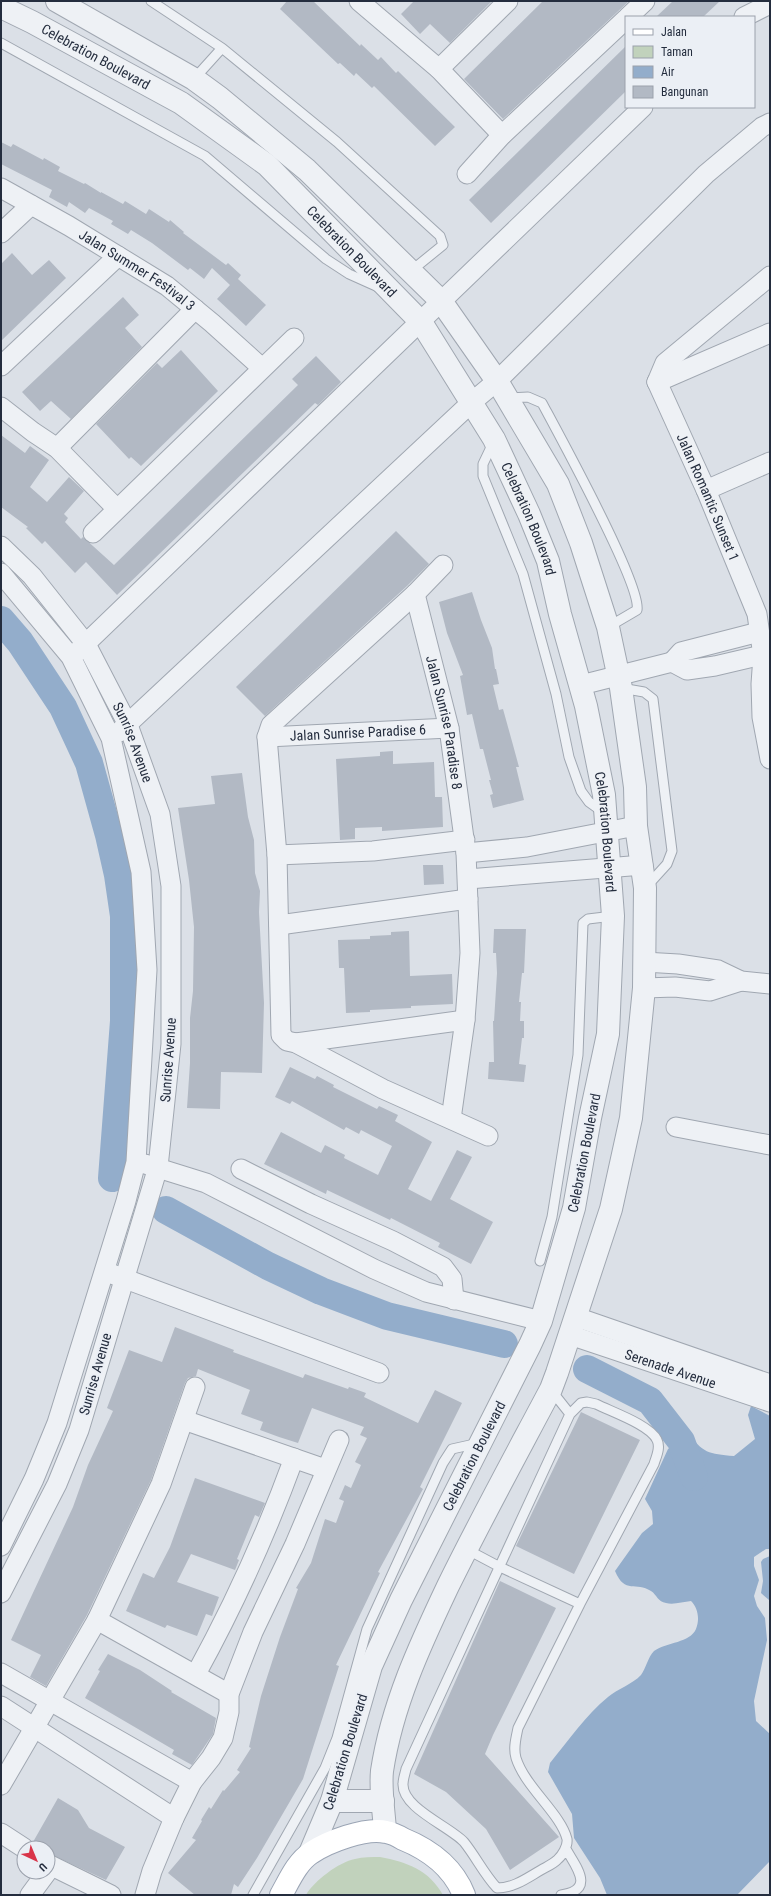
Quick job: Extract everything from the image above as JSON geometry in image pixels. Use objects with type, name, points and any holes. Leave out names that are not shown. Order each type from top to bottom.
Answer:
[{"type":"main road","points":[[281,1895],[295,1870],[310,1853],[349,1835],[385,1831],[422,1846],[444,1864],[459,1882],[464,1895]]},
{"type":"street","name":"Celebration Boulevard","points":[[57,1],[194,79],[220,98],[307,170],[441,300],[502,389],[558,484],[581,543],[608,627],[619,682],[635,787],[636,826],[643,865],[645,888],[644,988],[631,1118],[611,1209],[551,1389],[466,1549],[417,1652],[404,1686],[382,1772],[385,1831]]},
{"type":"street","points":[[440,69],[508,1]]},
{"type":"street","points":[[629,16],[646,1]]},
{"type":"street","points":[[367,3],[440,69],[502,135]]},
{"type":"street","points":[[746,16],[770,4]]},
{"type":"street","name":"Celebration Boulevard","points":[[1,7],[32,22],[181,103],[267,165],[421,322],[494,439],[530,514],[548,561],[560,614],[581,685],[604,794],[613,916],[608,1034],[590,1118],[574,1208],[540,1320],[482,1443],[370,1666],[332,1801],[310,1853]]},
{"type":"street","points":[[467,174],[502,135],[625,20]]},
{"type":"street","points":[[71,657],[642,108]]},
{"type":"street","points":[[111,738],[128,724],[472,402],[502,389],[706,174],[762,127],[770,123]]},
{"type":"street","name":"Jalan Summer Festival 3","points":[[1,188],[69,226],[167,286],[262,368]]},
{"type":"street","points":[[1,233],[31,205]]},
{"type":"street","points":[[1,366],[118,256]]},
{"type":"street","points":[[657,382],[665,363],[770,276]]},
{"type":"street","points":[[57,448],[195,309]]},
{"type":"street","points":[[657,382],[770,333]]},
{"type":"street","points":[[93,533],[294,338]]},
{"type":"street","name":"Jalan Romantic Sunset 1","points":[[657,382],[762,618],[767,655],[761,684],[762,717],[770,759]]},
{"type":"street","points":[[1,407],[33,432],[57,448],[117,509]]},
{"type":"street","points":[[706,490],[770,462]]},
{"type":"street","name":"Sunrise Avenue","points":[[1,546],[32,576],[86,644],[128,724],[160,814],[171,886],[171,1044],[158,1167],[123,1278],[79,1430],[57,1484],[1,1593]]},
{"type":"street","points":[[444,565],[415,594],[271,725],[267,737],[277,855],[281,1035],[287,1041],[296,1043],[383,1089],[488,1136]]},
{"type":"street","name":"Sunrise Avenue","points":[[1,573],[71,657],[111,738],[142,872],[147,970],[136,1162],[126,1202],[103,1271],[57,1423],[34,1479],[1,1546]]},
{"type":"street","name":"Jalan Sunrise Paradise 8","points":[[415,594],[449,728],[468,879],[470,953],[465,1020],[451,1119]]},
{"type":"street","points":[[581,685],[619,682],[672,662],[681,652],[710,643],[762,618]]},
{"type":"street","points":[[710,643],[716,666]]},
{"type":"street","points":[[672,662],[688,670],[716,666],[767,655]]},
{"type":"street","name":"Jalan Sunrise Paradise 6","points":[[267,737],[449,728]]},
{"type":"street","points":[[277,855],[465,847],[527,847],[606,823],[636,826]]},
{"type":"street","points":[[468,879],[643,865]]},
{"type":"street","points":[[279,924],[468,899]]},
{"type":"street","points":[[644,962],[678,964],[718,970],[740,981],[770,984]]},
{"type":"street","points":[[644,988],[675,987],[710,991],[740,981]]},
{"type":"street","points":[[296,1043],[465,1020]]},
{"type":"street","points":[[676,1127],[770,1145]]},
{"type":"street","points":[[136,1162],[158,1167],[206,1183],[394,1278],[426,1292],[540,1320]]},
{"type":"street","points":[[241,1169],[311,1204],[393,1241],[443,1267],[452,1279],[454,1300]]},
{"type":"street","points":[[103,1271],[379,1373]]},
{"type":"street","name":"Serenade Avenue","points":[[573,1326],[770,1384]]},
{"type":"street","name":"Serenade Avenue","points":[[573,1326],[770,1402]]},
{"type":"street","points":[[1,1785],[97,1620],[161,1484],[195,1387]]},
{"type":"street","points":[[184,1420],[325,1469]]},
{"type":"street","points":[[145,1895],[152,1871],[174,1818],[192,1782],[211,1758],[223,1738],[229,1712],[229,1694],[253,1632],[295,1544],[325,1469],[339,1440]]},
{"type":"street","points":[[196,1674],[220,1630],[275,1511],[294,1458]]},
{"type":"street","points":[[97,1620],[196,1674],[229,1694]]},
{"type":"street","points":[[1,1673],[192,1782]]},
{"type":"street","points":[[1,1706],[174,1818]]},
{"type":"street","points":[[332,1801],[383,1801]]},
{"type":"street","points":[[1,1832],[16,1842]]},
{"type":"street","points":[[56,1871],[111,1895]]},
{"type":"street","points":[[30,1895],[40,1880]]},
{"type":"lane","points":[[151,1],[222,48],[337,142],[440,236],[443,245],[411,271]]},
{"type":"lane","points":[[1,44],[205,156],[326,259],[349,274],[393,293]]},
{"type":"lane","points":[[194,79],[222,48]]},
{"type":"lane","points":[[502,389],[542,403],[600,515],[636,595],[637,607],[633,613],[608,627]]},
{"type":"lane","points":[[494,439],[483,464],[482,476],[523,574],[556,694],[569,757],[581,791],[606,823]]},
{"type":"lane","points":[[619,682],[644,692],[653,699],[672,851],[667,864],[645,888]]},
{"type":"lane","points":[[540,1261],[552,1217],[578,1055],[584,923],[588,919],[613,916]]},
{"type":"lane","points":[[551,1389],[570,1414]]},
{"type":"lane","points":[[581,1403],[596,1404],[651,1431],[658,1441],[658,1451],[654,1464],[580,1604],[518,1728],[515,1742],[516,1758],[533,1789],[563,1828],[567,1840],[566,1849],[557,1860],[514,1885],[497,1888],[464,1842],[410,1802],[402,1785],[406,1769],[570,1414],[581,1403]]},
{"type":"lane","points":[[253,1895],[325,1768],[337,1738],[366,1629],[443,1463],[452,1449],[482,1443]]},
{"type":"lane","points":[[466,1549],[500,1567],[580,1604]]},
{"type":"lane","points":[[561,1895],[569,1894],[579,1887],[582,1876],[566,1849]]},
{"type":"green space","points":[[380,1857],[416,1868],[431,1879],[443,1895],[306,1895],[321,1878],[342,1864],[358,1858]]},
{"type":"water","points":[[751,1406],[770,1416],[770,1549],[766,1549],[754,1557],[754,1566],[759,1580],[754,1596],[757,1606],[765,1618],[767,1640],[754,1701],[756,1721],[770,1734],[770,1861],[737,1895],[607,1895],[600,1878],[574,1838],[572,1814],[548,1772],[550,1763],[578,1728],[600,1704],[612,1694],[641,1675],[654,1651],[684,1640],[693,1634],[696,1629],[698,1614],[691,1601],[672,1604],[663,1602],[646,1588],[631,1586],[623,1583],[615,1571],[642,1533],[653,1524],[652,1511],[645,1499],[668,1449],[681,1441],[688,1432],[702,1448],[707,1451],[734,1456],[755,1439],[748,1415]]},
{"type":"water","points":[[770,1556],[769,1600],[761,1593],[763,1581],[761,1562],[763,1559]]},
{"type":"building","points":[[287,1],[313,1],[360,46],[361,44],[378,60],[381,57],[396,73],[398,71],[455,127],[435,146],[374,86],[372,88],[356,73],[354,76],[340,63],[338,64],[280,9]]},
{"type":"building","points":[[414,1],[492,1],[450,43],[430,24],[420,34],[401,14]]},
{"type":"building","points":[[543,1],[629,1],[503,119],[464,79]]},
{"type":"building","points":[[673,1],[720,1],[704,16],[657,16]]},
{"type":"building","points":[[625,47],[625,92],[491,223],[469,200]]},
{"type":"building","points":[[1,142],[11,147],[13,144],[43,160],[44,158],[60,167],[58,171],[84,184],[85,183],[123,204],[125,201],[146,214],[149,209],[169,222],[170,220],[184,232],[183,233],[226,265],[228,263],[241,275],[238,279],[266,305],[246,326],[217,299],[230,285],[212,268],[204,279],[190,268],[188,270],[152,243],[131,230],[128,234],[111,224],[113,221],[89,208],[85,213],[69,202],[67,207],[49,197],[52,190],[1,164]]},
{"type":"building","points":[[12,253],[32,275],[49,260],[66,278],[1,341],[1,264]]},
{"type":"building","points":[[123,297],[139,315],[125,328],[142,347],[71,419],[51,401],[40,411],[22,392]]},
{"type":"building","points":[[181,350],[218,391],[141,466],[131,457],[129,459],[96,424],[157,363],[162,368]]},
{"type":"building","points":[[316,356],[341,382],[318,405],[315,403],[117,595],[86,562],[75,573],[45,541],[42,544],[26,528],[28,527],[1,507],[1,435],[25,453],[30,446],[49,460],[30,487],[47,502],[69,477],[84,491],[64,514],[68,518],[65,522],[81,539],[83,537],[114,565],[298,385],[292,379]]},
{"type":"building","points":[[396,531],[429,564],[265,716],[236,687]]},
{"type":"building","points":[[472,592],[492,648],[499,684],[493,685],[499,710],[503,709],[519,767],[516,767],[524,800],[493,808],[490,795],[493,794],[489,780],[491,780],[483,749],[480,749],[472,714],[467,715],[460,676],[463,675],[447,633],[439,602]]},
{"type":"building","points":[[393,751],[393,764],[434,762],[435,797],[442,797],[443,827],[382,831],[382,827],[355,828],[355,839],[340,840],[336,759],[380,756],[380,752]]},
{"type":"building","points":[[242,773],[248,817],[254,840],[255,873],[260,891],[259,912],[264,1003],[262,1073],[221,1072],[220,1109],[187,1108],[190,1063],[190,1018],[193,991],[194,927],[189,880],[178,808],[215,804],[211,776]]},
{"type":"building","points":[[423,865],[443,865],[444,884],[424,885]]},
{"type":"building","points":[[494,929],[526,929],[524,973],[522,973],[519,1002],[521,1002],[520,1021],[524,1021],[524,1038],[522,1038],[519,1064],[526,1065],[524,1082],[488,1079],[489,1062],[494,1062],[493,1021],[497,973],[496,953],[493,953]]},
{"type":"building","points":[[409,931],[410,976],[452,974],[453,1004],[411,1006],[411,1008],[346,1013],[344,968],[339,968],[338,940],[370,939],[370,936],[391,935],[391,932]]},
{"type":"building","points":[[290,1067],[315,1079],[317,1076],[334,1085],[333,1087],[377,1109],[379,1106],[398,1115],[395,1121],[432,1142],[408,1189],[431,1201],[457,1150],[472,1157],[450,1199],[493,1222],[471,1264],[438,1247],[440,1243],[391,1218],[390,1220],[327,1190],[326,1194],[264,1164],[281,1132],[321,1153],[325,1145],[345,1155],[344,1158],[378,1175],[392,1146],[361,1130],[359,1134],[346,1127],[344,1130],[292,1101],[290,1104],[275,1097]]},
{"type":"building","points":[[175,1327],[234,1350],[233,1352],[303,1378],[305,1374],[348,1389],[349,1387],[366,1393],[364,1397],[418,1423],[435,1390],[462,1403],[420,1487],[423,1489],[378,1572],[380,1573],[336,1665],[339,1666],[303,1779],[257,1858],[238,1887],[234,1884],[231,1895],[195,1895],[168,1873],[196,1840],[192,1838],[202,1821],[201,1820],[209,1807],[211,1809],[223,1790],[224,1791],[240,1772],[237,1770],[251,1748],[249,1747],[261,1696],[280,1637],[298,1589],[296,1588],[311,1563],[325,1519],[336,1523],[344,1501],[339,1499],[345,1485],[351,1488],[361,1465],[355,1462],[367,1438],[360,1435],[364,1427],[312,1408],[298,1443],[279,1437],[260,1430],[263,1422],[241,1414],[250,1390],[198,1369],[196,1376],[188,1378],[185,1383],[151,1480],[87,1615],[46,1686],[30,1677],[41,1655],[11,1640],[73,1507],[88,1465],[113,1411],[107,1408],[129,1350],[162,1362]]},
{"type":"building","points":[[581,1412],[640,1440],[574,1574],[516,1546]]},
{"type":"building","points":[[195,1478],[265,1503],[259,1517],[255,1515],[237,1559],[239,1560],[235,1570],[191,1554],[177,1582],[219,1597],[212,1616],[206,1614],[197,1636],[167,1625],[165,1628],[126,1611],[143,1573],[154,1578],[170,1547]]},
{"type":"building","points":[[500,1581],[556,1608],[485,1754],[559,1837],[510,1870],[486,1829],[446,1792],[414,1774]]},
{"type":"building","points":[[108,1654],[140,1670],[172,1691],[171,1692],[216,1718],[213,1734],[192,1765],[172,1754],[174,1750],[85,1698],[100,1671],[98,1670]]},
{"type":"building","points":[[58,1798],[78,1810],[89,1828],[125,1847],[106,1880],[56,1857],[56,1840],[34,1840]]},
{"type":"waterway","points":[[1,620],[20,642],[63,707],[89,763],[109,835],[118,875],[124,916],[124,1021],[112,1178]]},
{"type":"waterway","points":[[166,1210],[268,1266],[321,1291],[387,1316],[504,1344]]},
{"type":"waterway","points":[[587,1369],[650,1401],[681,1441],[694,1477]]}]
